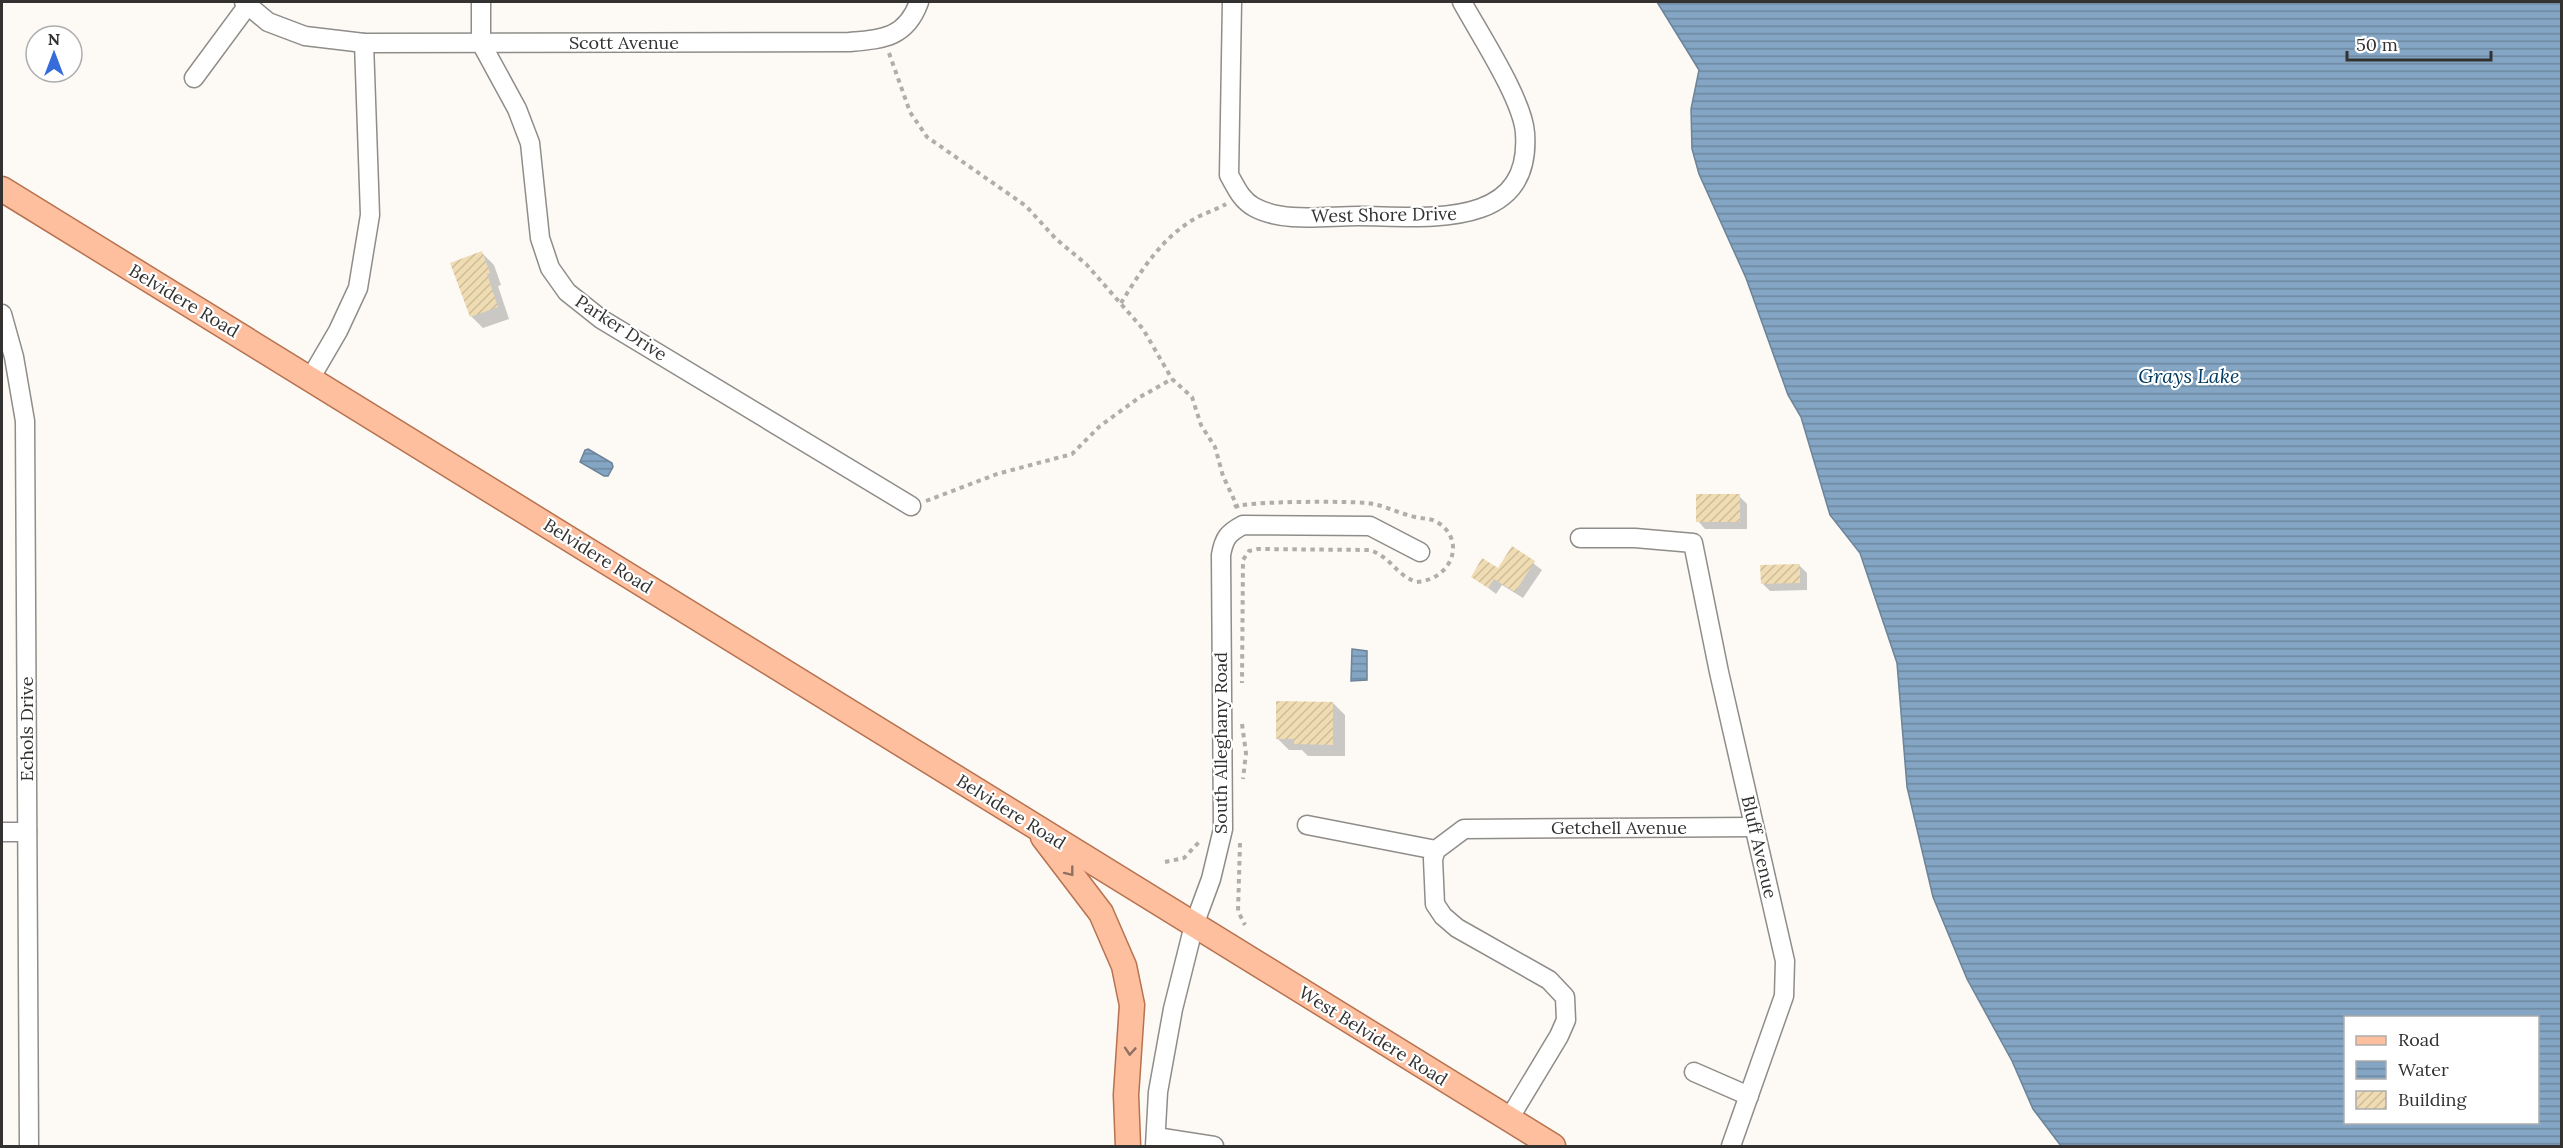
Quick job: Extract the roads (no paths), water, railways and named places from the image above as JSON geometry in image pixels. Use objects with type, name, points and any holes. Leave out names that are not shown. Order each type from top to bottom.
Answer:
[{"type":"main road","name":"Belvidere Road","points":[[2,189],[1194,925]]},
{"type":"main road","points":[[1034,826],[1101,913],[1124,966],[1132,1005],[1126,1095],[1128,1146]]},
{"type":"main road","name":"West Belvidere Road","points":[[1194,925],[1553,1146]]},
{"type":"street","name":"Parker Drive","points":[[481,2],[481,43],[517,109],[530,143],[540,238],[550,268],[567,292],[601,319],[911,506]]},
{"type":"street","name":"Scott Avenue","points":[[246,3],[268,22],[304,36],[364,43],[481,43],[849,42],[884,39],[902,28],[919,2]]},
{"type":"street","name":"West Shore Drive","points":[[1232,2],[1229,175],[1240,196],[1253,207],[1296,216],[1454,216],[1482,210],[1504,195],[1518,179],[1525,156],[1526,131],[1518,105],[1462,2]]},
{"type":"street","points":[[194,78],[246,3]]},
{"type":"street","points":[[310,379],[338,331],[358,288],[370,215],[364,43]]},
{"type":"street","name":"Echols Drive","points":[[2,314],[14,357],[25,421],[29,1146]]},
{"type":"street","name":"South Alleghany Road","points":[[1156,1142],[1158,1092],[1169,1030],[1194,925],[1211,879],[1223,829],[1221,555],[1224,539],[1229,532],[1244,525],[1370,526],[1420,552]]},
{"type":"street","name":"Bluff Avenue","points":[[1580,538],[1635,538],[1693,543],[1719,672],[1785,961],[1784,996],[1731,1146]]},
{"type":"street","points":[[1307,825],[1436,850],[1433,859],[1436,904],[1443,916],[1457,928],[1549,980],[1565,997],[1566,1020],[1559,1036],[1509,1119]]},
{"type":"street","name":"Getchell Avenue","points":[[1436,850],[1464,829],[1754,827]]},
{"type":"street","points":[[2,832],[27,832]]},
{"type":"street","points":[[1694,1072],[1749,1096]]},
{"type":"street","points":[[1156,1142],[1214,1146]]},
{"type":"water","name":"Grays Lake","points":[[1657,2],[2561,2],[2561,1146],[2061,1146],[2033,1109],[2012,1061],[1967,979],[1933,897],[1907,787],[1897,663],[1860,553],[1830,515],[1801,417],[1788,395],[1746,278],[1699,174],[1692,149],[1691,109],[1699,70]]},
{"type":"water","points":[[588,449],[612,463],[613,467],[608,476],[580,462],[585,450]]},
{"type":"water","points":[[1352,649],[1367,651],[1367,680],[1351,681]]}]
